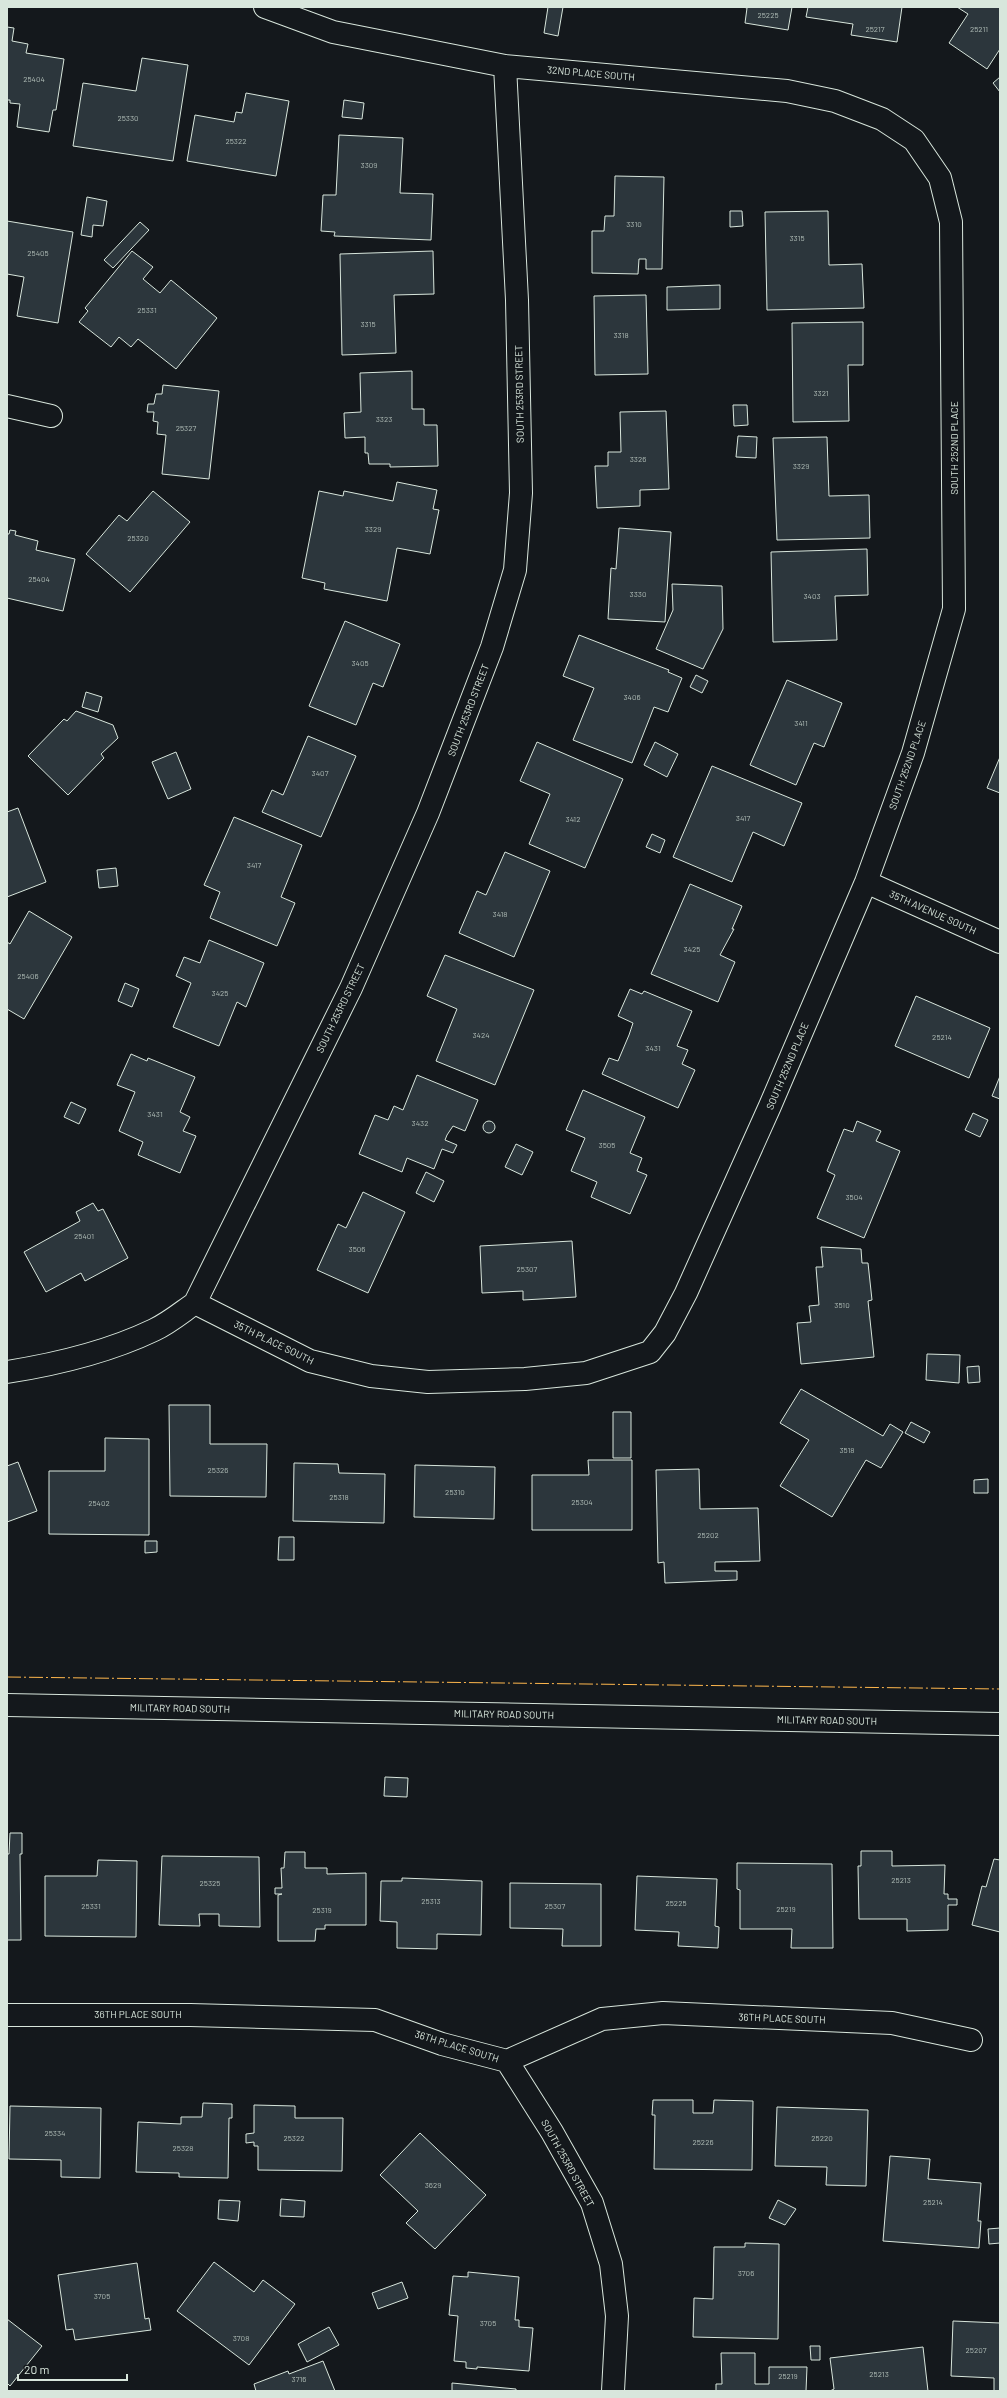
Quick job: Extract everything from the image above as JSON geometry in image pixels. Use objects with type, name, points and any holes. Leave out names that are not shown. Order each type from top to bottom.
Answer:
[{"type":"street","name":"32ND PLACE SOUTH","points":[[265,7],[333,32],[506,66],[787,91],[835,101],[882,119],[914,140]]},
{"type":"street","name":"SOUTH 253RD STREET","points":[[196,1303],[351,988],[428,813],[492,647],[515,570],[521,493],[517,300],[506,66]]},
{"type":"street","name":"SOUTH 252ND PLACE","points":[[650,1352],[665,1333],[686,1293],[770,1106],[866,882],[913,753],[954,609],[951,222],[940,178],[914,140]]},
{"type":"street","points":[[7,406],[51,416]]},
{"type":"street","name":"35TH AVENUE SOUTH","points":[[866,882],[1000,942]]},
{"type":"street","name":"35TH PLACE SOUTH","points":[[196,1303],[310,1362],[371,1376],[428,1382],[525,1379],[586,1373],[650,1352]]},
{"type":"street","points":[[7,1372],[53,1365],[110,1348],[155,1329],[196,1303]]},
{"type":"street","name":"MILITARY ROAD SOUTH","points":[[7,1705],[1000,1724]]},
{"type":"street","name":"36TH PLACE SOUTH","points":[[7,2015],[190,2015],[375,2020],[442,2044],[507,2061],[602,2019],[663,2013],[892,2023],[971,2040]]},
{"type":"street","name":"SOUTH 253RD STREET","points":[[507,2061],[552,2132],[592,2203],[611,2264],[617,2316],[613,2391]]},
{"type":"building","points":[[548,7],[563,7],[558,36],[544,33]]},
{"type":"building","points":[[743,7],[792,7],[788,30],[745,23],[747,8]]},
{"type":"building","points":[[808,7],[902,7],[897,42],[851,35],[853,24],[806,17]]},
{"type":"building","points":[[957,7],[1000,7],[1000,49],[987,69],[949,43],[968,14]]},
{"type":"building","points":[[7,27],[14,28],[12,41],[28,44],[26,53],[64,59],[56,110],[53,110],[49,132],[17,127],[20,104],[10,103],[10,100],[7,100]]},
{"type":"building","points":[[142,58],[188,65],[173,161],[73,146],[83,83],[136,91]]},
{"type":"building","points":[[1000,77],[1000,92],[993,83]]},
{"type":"building","points":[[246,93],[289,101],[276,176],[187,161],[195,115],[234,122],[236,112],[242,113]]},
{"type":"building","points":[[344,100],[364,103],[362,119],[342,117]]},
{"type":"building","points":[[339,135],[403,138],[400,193],[433,194],[431,240],[334,236],[335,232],[321,231],[323,195],[336,195]]},
{"type":"building","points":[[615,176],[664,177],[662,269],[646,269],[646,259],[639,259],[638,274],[592,273],[592,231],[604,231],[605,216],[614,216]]},
{"type":"building","points":[[87,197],[107,201],[103,226],[93,225],[92,237],[81,235]]},
{"type":"building","points":[[730,211],[742,211],[743,226],[730,227]]},
{"type":"building","points":[[828,211],[829,265],[862,264],[864,308],[767,310],[765,212]]},
{"type":"building","points":[[7,221],[73,232],[58,323],[17,316],[24,277],[7,274]]},
{"type":"building","points":[[140,222],[149,230],[113,268],[104,260]]},
{"type":"building","points":[[132,251],[153,267],[143,279],[160,293],[171,280],[217,318],[176,369],[138,339],[131,347],[119,337],[111,347],[79,322],[88,311],[85,308]]},
{"type":"building","points":[[433,251],[434,294],[394,295],[396,353],[342,355],[340,254]]},
{"type":"building","points":[[720,285],[720,309],[667,310],[667,287]]},
{"type":"building","points":[[646,295],[648,374],[595,375],[594,296]]},
{"type":"building","points":[[863,322],[863,365],[848,365],[849,421],[793,422],[792,323]]},
{"type":"building","points":[[412,371],[412,409],[424,409],[424,425],[437,425],[438,466],[390,467],[390,464],[369,464],[368,453],[365,453],[365,437],[345,438],[344,413],[361,412],[360,373]]},
{"type":"building","points":[[163,385],[219,391],[209,479],[162,474],[166,435],[157,434],[158,422],[153,421],[154,412],[147,412],[148,404],[154,404],[156,394],[162,394]]},
{"type":"building","points":[[733,405],[747,405],[748,425],[734,426]]},
{"type":"building","points":[[666,411],[669,489],[640,490],[640,506],[597,508],[595,466],[608,466],[608,452],[621,452],[620,412]]},
{"type":"building","points":[[738,436],[757,437],[756,458],[736,457]]},
{"type":"building","points":[[827,437],[829,496],[869,495],[870,538],[777,540],[773,438]]},
{"type":"building","points":[[397,482],[437,490],[433,509],[439,510],[430,554],[397,548],[387,601],[324,589],[325,583],[302,578],[319,491],[343,496],[344,491],[393,501]]},
{"type":"building","points":[[153,491],[190,522],[130,592],[86,554],[119,515],[127,521]]},
{"type":"building","points":[[619,528],[671,532],[665,622],[608,619],[611,568],[616,569]]},
{"type":"building","points":[[10,530],[16,531],[15,535],[38,541],[36,550],[75,559],[63,611],[7,598],[7,534],[9,534]]},
{"type":"building","points":[[867,549],[868,595],[835,596],[837,640],[773,642],[771,552]]},
{"type":"building","points":[[672,584],[722,586],[723,629],[703,669],[656,649],[673,610]]},
{"type":"building","points":[[345,621],[400,644],[383,687],[373,683],[356,725],[309,706]]},
{"type":"building","points":[[579,635],[669,670],[668,672],[682,678],[668,712],[654,707],[632,763],[573,740],[594,688],[563,676]]},
{"type":"building","points":[[696,675],[708,681],[702,693],[690,687]]},
{"type":"building","points":[[787,680],[842,703],[824,747],[814,743],[796,785],[750,765]]},
{"type":"building","points":[[86,692],[102,697],[98,712],[82,707]]},
{"type":"building","points":[[76,711],[113,725],[118,738],[101,754],[104,758],[68,795],[28,756],[64,719],[67,721]]},
{"type":"building","points":[[308,736],[356,756],[321,837],[262,812],[272,790],[283,795]]},
{"type":"building","points":[[537,742],[623,779],[585,868],[529,844],[550,794],[520,781]]},
{"type":"building","points":[[655,742],[678,754],[667,777],[644,765]]},
{"type":"building","points":[[176,752],[191,789],[168,799],[152,762]]},
{"type":"building","points":[[1000,757],[1000,793],[987,788]]},
{"type":"building","points":[[712,766],[802,803],[784,846],[753,832],[732,882],[673,857]]},
{"type":"building","points":[[18,808],[46,882],[7,897],[7,812]]},
{"type":"building","points":[[234,817],[302,845],[281,897],[295,903],[277,946],[210,918],[220,892],[204,885]]},
{"type":"building","points":[[652,834],[665,840],[660,853],[646,847]]},
{"type":"building","points":[[505,852],[550,871],[514,957],[459,933],[477,891],[486,895]]},
{"type":"building","points":[[116,868],[118,886],[99,888],[97,870]]},
{"type":"building","points":[[690,884],[742,906],[732,929],[734,929],[720,955],[735,962],[718,1002],[651,974]]},
{"type":"building","points":[[29,911],[72,937],[24,1019],[7,1009],[7,942],[10,944]]},
{"type":"building","points":[[209,940],[264,963],[246,1007],[237,1002],[219,1046],[173,1027],[191,983],[176,976],[184,957],[200,963]]},
{"type":"building","points":[[445,955],[534,990],[495,1085],[436,1061],[457,1009],[427,996]]},
{"type":"building","points":[[125,983],[139,989],[132,1007],[118,1001]]},
{"type":"building","points":[[630,989],[642,994],[644,991],[692,1011],[677,1046],[688,1050],[682,1064],[695,1070],[678,1108],[602,1074],[609,1058],[618,1061],[633,1023],[618,1016]]},
{"type":"building","points":[[916,996],[990,1028],[969,1078],[895,1046]]},
{"type":"building","points":[[131,1054],[147,1061],[148,1058],[195,1077],[180,1112],[190,1117],[183,1131],[196,1136],[180,1173],[138,1155],[143,1142],[119,1131],[135,1092],[117,1085]]},
{"type":"building","points":[[417,1075],[478,1100],[465,1131],[453,1126],[447,1135],[445,1140],[457,1145],[453,1153],[442,1149],[434,1169],[407,1158],[402,1172],[359,1154],[375,1115],[388,1120],[394,1106],[403,1110]]},
{"type":"building","points":[[1000,1076],[1000,1099],[992,1096]]},
{"type":"building","points":[[583,1090],[645,1117],[630,1153],[642,1158],[637,1171],[647,1175],[630,1214],[591,1197],[597,1182],[571,1171],[585,1138],[566,1130]]},
{"type":"building","points":[[71,1102],[86,1109],[79,1124],[64,1117]]},
{"type":"building","points":[[973,1113],[988,1120],[980,1137],[965,1130]]},
{"type":"building","points":[[487,1121],[491,1121],[495,1127],[491,1133],[487,1133],[483,1129],[483,1125]]},
{"type":"building","points":[[857,1121],[881,1131],[876,1141],[900,1151],[864,1238],[817,1218],[835,1175],[827,1171],[844,1129],[853,1132]]},
{"type":"building","points":[[516,1144],[533,1152],[522,1175],[505,1167]]},
{"type":"building","points":[[426,1172],[444,1181],[434,1202],[416,1193]]},
{"type":"building","points":[[363,1192],[405,1212],[368,1293],[317,1270],[338,1224],[346,1228]]},
{"type":"building","points":[[93,1203],[98,1211],[103,1209],[128,1258],[85,1281],[81,1273],[46,1292],[24,1252],[80,1221],[76,1212]]},
{"type":"building","points":[[572,1241],[576,1297],[523,1300],[523,1291],[482,1293],[480,1246]]},
{"type":"building","points":[[821,1247],[861,1249],[862,1263],[868,1263],[872,1300],[868,1301],[874,1357],[801,1364],[797,1323],[811,1322],[809,1306],[819,1305],[816,1267],[823,1267]]},
{"type":"building","points":[[927,1354],[960,1355],[959,1383],[926,1380]]},
{"type":"building","points":[[979,1366],[980,1382],[968,1383],[967,1367]]},
{"type":"building","points":[[801,1389],[883,1436],[890,1424],[903,1432],[881,1468],[866,1460],[832,1517],[780,1486],[809,1440],[780,1423]]},
{"type":"building","points":[[169,1405],[210,1405],[210,1444],[267,1444],[266,1497],[170,1496]]},
{"type":"building","points":[[613,1412],[631,1412],[631,1458],[613,1458]]},
{"type":"building","points":[[911,1422],[930,1432],[924,1443],[905,1433]]},
{"type":"building","points":[[105,1438],[149,1439],[149,1535],[49,1534],[49,1471],[105,1471]]},
{"type":"building","points":[[588,1460],[632,1460],[632,1530],[532,1530],[532,1475],[589,1475]]},
{"type":"building","points":[[18,1462],[37,1511],[7,1522],[7,1466]]},
{"type":"building","points":[[294,1463],[338,1464],[339,1473],[385,1474],[384,1523],[293,1521]]},
{"type":"building","points":[[415,1465],[495,1467],[494,1519],[414,1517]]},
{"type":"building","points":[[699,1469],[700,1509],[758,1508],[760,1561],[715,1562],[715,1571],[737,1571],[737,1580],[665,1583],[664,1562],[658,1563],[656,1470]]},
{"type":"building","points":[[988,1479],[988,1493],[974,1493],[974,1480]]},
{"type":"building","points":[[279,1537],[294,1537],[294,1560],[278,1560]]},
{"type":"building","points":[[145,1541],[157,1541],[157,1552],[145,1553]]},
{"type":"building","points":[[385,1777],[408,1778],[407,1797],[384,1796]]},
{"type":"building","points":[[10,1833],[22,1833],[22,1854],[20,1854],[21,1940],[7,1940],[7,1854],[9,1854]]},
{"type":"building","points":[[861,1851],[892,1851],[892,1866],[945,1865],[944,1894],[948,1894],[948,1899],[957,1899],[957,1905],[948,1905],[948,1930],[907,1931],[907,1919],[859,1919],[858,1866],[861,1866]]},
{"type":"building","points":[[285,1852],[305,1852],[305,1868],[327,1868],[327,1874],[366,1873],[366,1925],[325,1925],[325,1929],[316,1929],[315,1941],[278,1941],[278,1895],[282,1894],[275,1894],[275,1888],[282,1888],[281,1868],[284,1868]]},
{"type":"building","points":[[162,1856],[259,1857],[260,1927],[219,1926],[219,1914],[199,1914],[200,1926],[159,1925]]},
{"type":"building","points":[[994,1859],[1000,1860],[1000,1932],[972,1925],[982,1886],[986,1887]]},
{"type":"building","points":[[98,1860],[137,1861],[136,1937],[45,1936],[45,1876],[97,1876]]},
{"type":"building","points":[[737,1863],[832,1864],[833,1948],[791,1948],[792,1929],[740,1929],[740,1890],[737,1889]]},
{"type":"building","points":[[637,1876],[717,1879],[715,1926],[719,1927],[718,1948],[678,1946],[679,1932],[635,1930]]},
{"type":"building","points":[[402,1878],[482,1881],[481,1935],[437,1934],[437,1949],[397,1948],[397,1922],[380,1921],[381,1881],[402,1881]]},
{"type":"building","points":[[510,1883],[601,1884],[601,1946],[562,1946],[563,1929],[510,1928]]},
{"type":"building","points":[[653,2100],[693,2100],[693,2113],[713,2113],[714,2100],[753,2101],[752,2170],[654,2169],[655,2115],[652,2115]]},
{"type":"building","points":[[203,2103],[232,2104],[232,2118],[229,2118],[228,2178],[179,2177],[179,2173],[136,2172],[138,2122],[181,2124],[181,2117],[202,2117]]},
{"type":"building","points":[[254,2105],[295,2106],[295,2118],[343,2118],[342,2171],[258,2170],[258,2146],[254,2146],[254,2142],[246,2143],[246,2134],[254,2133]]},
{"type":"building","points":[[10,2106],[101,2108],[100,2178],[61,2177],[61,2160],[9,2159]]},
{"type":"building","points":[[777,2107],[868,2110],[866,2186],[826,2185],[827,2167],[775,2166]]},
{"type":"building","points":[[420,2133],[486,2195],[435,2249],[406,2223],[418,2211],[380,2175]]},
{"type":"building","points":[[890,2156],[930,2159],[928,2179],[981,2183],[978,2221],[981,2221],[979,2248],[883,2241]]},
{"type":"building","points":[[281,2199],[305,2201],[304,2217],[280,2216]]},
{"type":"building","points":[[219,2200],[240,2201],[238,2221],[218,2219]]},
{"type":"building","points":[[778,2200],[796,2209],[785,2225],[769,2218]]},
{"type":"building","points":[[1000,2228],[1000,2243],[989,2244],[988,2229]]},
{"type":"building","points":[[745,2243],[779,2244],[778,2339],[693,2337],[694,2298],[713,2299],[714,2247],[745,2247]]},
{"type":"building","points":[[214,2262],[254,2292],[263,2280],[295,2304],[249,2365],[177,2311]]},
{"type":"building","points":[[137,2263],[145,2319],[149,2318],[151,2330],[75,2340],[73,2329],[66,2330],[58,2275]]},
{"type":"building","points":[[468,2272],[519,2277],[515,2320],[519,2320],[519,2327],[533,2328],[529,2371],[477,2367],[477,2369],[466,2368],[466,2362],[454,2361],[458,2316],[449,2315],[453,2276],[468,2277]]},
{"type":"building","points":[[402,2282],[408,2298],[378,2309],[372,2293]]},
{"type":"building","points":[[7,2319],[42,2346],[10,2386],[7,2383]]},
{"type":"building","points":[[953,2321],[1000,2323],[1000,2391],[994,2391],[994,2378],[951,2376]]},
{"type":"building","points":[[329,2327],[339,2345],[307,2362],[298,2344]]},
{"type":"building","points":[[810,2346],[820,2346],[820,2360],[811,2360]]},
{"type":"building","points":[[923,2347],[928,2391],[830,2391],[834,2389],[830,2358]]},
{"type":"building","points":[[721,2353],[755,2353],[755,2384],[769,2384],[769,2367],[807,2367],[806,2391],[716,2391],[716,2384],[722,2384]]},
{"type":"building","points":[[323,2361],[335,2391],[256,2391],[254,2384],[288,2371],[289,2374]]},
{"type":"building","points":[[452,2383],[516,2389],[516,2391],[452,2391]]},
{"type":"power","points":[[7,1677],[1000,1689]]}]
